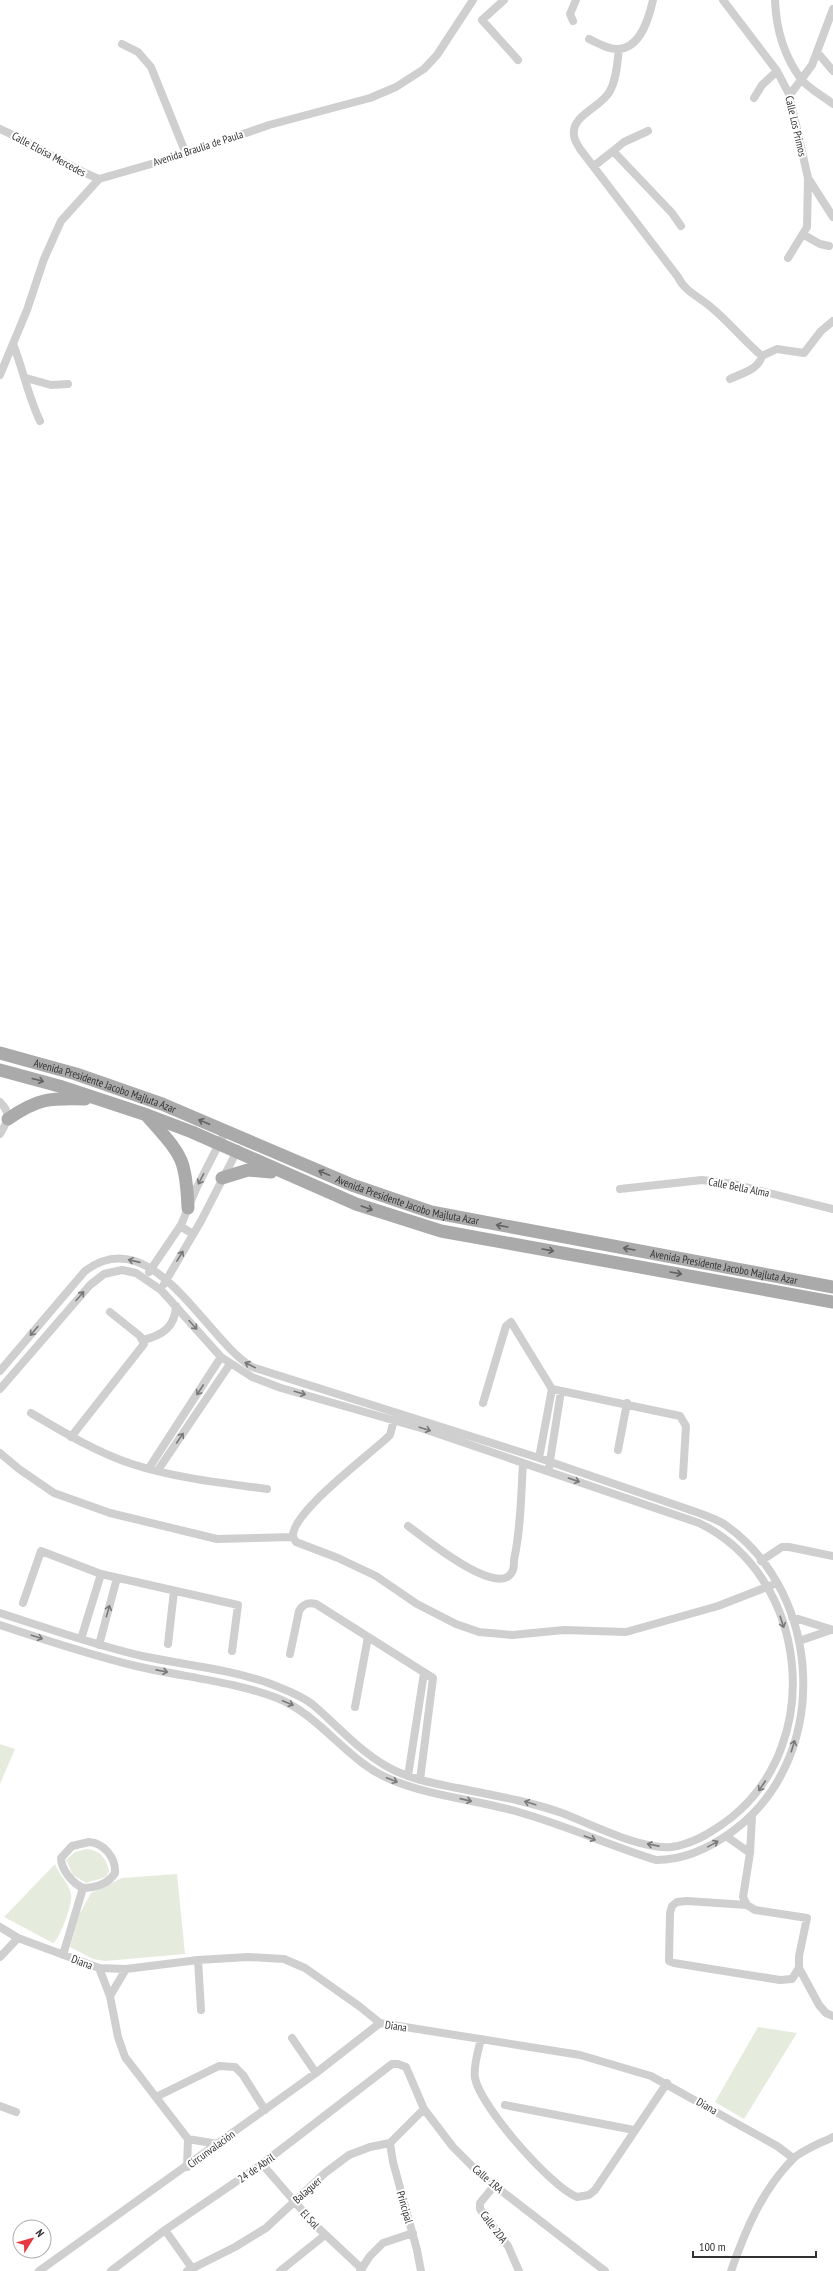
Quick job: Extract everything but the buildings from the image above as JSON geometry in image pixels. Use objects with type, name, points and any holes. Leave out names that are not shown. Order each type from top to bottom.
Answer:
[{"type":"main road","name":"Avenida Presidente Jacobo Majluta Azar","points":[[0,1053],[76,1074],[162,1104],[352,1185],[431,1212],[833,1287]]},
{"type":"main road","name":"Avenida Presidente Jacobo Majluta Azar","points":[[0,1070],[59,1086],[147,1115],[219,1144],[285,1174],[374,1211],[442,1231],[833,1302]]},
{"type":"main road","points":[[8,1119],[27,1105],[55,1098],[96,1099]]},
{"type":"main road","points":[[147,1115],[180,1155],[187,1178],[188,1208]]},
{"type":"main road","points":[[222,1178],[248,1170],[285,1174]]},
{"type":"street","name":"Avenida Braulia de Paula","points":[[99,179],[186,154],[269,125],[370,98],[396,88],[424,69],[437,55],[473,0]]},
{"type":"street","points":[[504,0],[482,20],[518,60]]},
{"type":"street","points":[[573,21],[570,14],[576,0]]},
{"type":"street","points":[[589,39],[610,48],[619,49],[629,46],[637,38],[650,14],[653,0]]},
{"type":"street","name":"Calle Los Primos","points":[[723,0],[777,71],[789,96],[808,178],[833,217]]},
{"type":"street","points":[[775,0],[777,28],[790,59],[802,80],[833,104]]},
{"type":"street","points":[[789,96],[812,65],[833,8]]},
{"type":"street","points":[[122,44],[138,52],[150,67],[186,154]]},
{"type":"street","points":[[619,49],[616,76],[610,92],[604,100],[577,121],[573,135],[580,149],[678,277],[682,287],[712,308],[742,340],[762,356]]},
{"type":"street","points":[[817,52],[833,71]]},
{"type":"street","points":[[754,98],[762,85],[777,71]]},
{"type":"street","name":"Calle Eloísa Mercedes","points":[[0,129],[23,139],[74,169],[99,179]]},
{"type":"street","points":[[594,166],[624,142],[648,130]]},
{"type":"street","points":[[614,151],[672,213],[682,226]]},
{"type":"street","points":[[788,258],[804,235],[809,220],[808,178]]},
{"type":"street","points":[[0,375],[13,344],[44,258],[61,221],[99,179]]},
{"type":"street","points":[[804,235],[820,244],[829,246]]},
{"type":"street","points":[[730,379],[752,369],[760,363],[762,356],[777,349],[804,353],[821,331],[833,321]]},
{"type":"street","points":[[13,344],[26,378],[31,403],[40,421]]},
{"type":"street","points":[[26,378],[51,385],[68,384]]},
{"type":"street","points":[[0,1102],[5,1107],[8,1119],[0,1134]]},
{"type":"street","points":[[145,1278],[180,1226],[226,1130]]},
{"type":"street","points":[[161,1290],[166,1279],[194,1234],[222,1178],[244,1139]]},
{"type":"street","name":"Calle Bella Alma","points":[[620,1189],[702,1180],[733,1184],[833,1209]]},
{"type":"street","points":[[180,1226],[194,1234]]},
{"type":"street","points":[[0,1371],[66,1292],[92,1266],[102,1262],[123,1259],[142,1263],[152,1268],[166,1279],[236,1356],[252,1367],[539,1458],[699,1513],[722,1523],[745,1543],[761,1561],[772,1585],[792,1617],[799,1641],[804,1678],[802,1712],[788,1763],[780,1780],[752,1817],[726,1836],[690,1855],[672,1860],[656,1860],[522,1813],[428,1792],[390,1780],[374,1771],[339,1744],[306,1712],[276,1698],[235,1686],[136,1666],[72,1649],[0,1626]]},
{"type":"street","points":[[0,1389],[90,1285],[104,1274],[122,1270],[136,1273],[161,1290],[221,1357],[252,1377],[280,1388],[394,1420],[523,1463],[699,1523],[716,1532],[747,1558],[772,1585],[775,1601],[790,1651],[794,1684],[787,1732],[777,1758],[763,1785],[748,1804],[718,1829],[685,1844],[669,1847],[654,1846],[609,1832],[527,1802],[420,1780],[408,1776],[385,1766],[359,1748],[312,1704],[300,1696],[269,1683],[99,1645],[0,1613]]},
{"type":"street","points":[[143,1340],[156,1337],[168,1328],[175,1315],[176,1306]]},
{"type":"street","points":[[71,1437],[142,1349],[144,1344],[143,1340],[110,1312]]},
{"type":"street","points":[[483,1403],[506,1326],[508,1322],[513,1323],[552,1388],[680,1416],[685,1422],[683,1476]]},
{"type":"street","points":[[149,1468],[221,1357]]},
{"type":"street","points":[[158,1470],[230,1364]]},
{"type":"street","points":[[539,1458],[552,1388]]},
{"type":"street","points":[[548,1472],[561,1391]]},
{"type":"street","points":[[618,1450],[626,1403]]},
{"type":"street","points":[[31,1413],[71,1437],[125,1461],[158,1470],[267,1489]]},
{"type":"street","points":[[394,1420],[390,1435],[302,1514],[295,1524],[293,1537],[296,1542],[338,1558],[376,1576],[417,1604],[456,1624],[479,1632],[512,1635],[564,1630],[626,1632],[718,1606],[772,1585]]},
{"type":"street","points":[[0,1453],[19,1469],[54,1493],[110,1513],[174,1530],[217,1539],[293,1537]]},
{"type":"street","points":[[408,1526],[458,1562],[477,1573],[493,1579],[507,1577],[512,1572],[518,1543],[523,1463]]},
{"type":"street","points":[[761,1561],[782,1547],[789,1547],[833,1556]]},
{"type":"street","points":[[23,1603],[41,1551],[101,1574],[238,1605],[232,1651]]},
{"type":"street","points":[[82,1639],[101,1574]]},
{"type":"street","points":[[99,1645],[118,1578]]},
{"type":"street","points":[[168,1644],[174,1591]]},
{"type":"street","points":[[290,1654],[299,1611],[302,1606],[307,1604],[316,1604],[433,1678],[420,1780]]},
{"type":"street","points":[[792,1617],[812,1622],[832,1630]]},
{"type":"street","points":[[799,1641],[832,1630]]},
{"type":"street","points":[[356,1707],[368,1637]]},
{"type":"street","points":[[408,1776],[424,1673]]},
{"type":"street","points":[[747,1905],[743,1897],[750,1853],[752,1817]]},
{"type":"street","points":[[726,1836],[750,1853]]},
{"type":"street","points":[[93,1842],[101,1845],[109,1853],[114,1864],[115,1873],[108,1880],[98,1886],[83,1888],[70,1878],[62,1864],[61,1858],[72,1846],[93,1842]]},
{"type":"street","points":[[63,1954],[83,1888]]},
{"type":"street","points":[[799,1968],[792,1978],[780,1980],[669,1961],[670,1913],[672,1906],[677,1902],[687,1901],[747,1905],[755,1910],[807,1918],[799,1956],[799,1968],[819,2005],[826,2013],[833,2016]]},
{"type":"street","name":"Diana","points":[[0,1927],[18,1938],[99,1968],[126,1969],[198,1960],[248,1957],[284,1959],[305,1968],[359,2006],[380,2023],[580,2055],[651,2076],[667,2083],[777,2146],[794,2158]]},
{"type":"street","points":[[0,1957],[18,1938]]},
{"type":"street","points":[[198,1960],[201,2010]]},
{"type":"street","points":[[99,1968],[110,1996],[118,2037],[125,2057],[188,2139],[187,2167]]},
{"type":"street","points":[[110,1996],[126,1969]]},
{"type":"street","name":"Circunvalación","points":[[39,2271],[187,2167],[316,2073],[380,2023]]},
{"type":"street","points":[[292,2038],[316,2073]]},
{"type":"street","points":[[481,2039],[474,2073],[478,2087],[512,2137],[540,2168],[571,2195],[583,2197],[595,2190],[667,2083]]},
{"type":"street","name":"24 de Abril","points":[[111,2271],[165,2230],[262,2164],[392,2064],[398,2064]]},
{"type":"street","name":"Calle 1RA","points":[[398,2064],[406,2068],[424,2109],[453,2147],[494,2186],[605,2271]]},
{"type":"street","points":[[156,2097],[219,2066],[235,2067],[243,2075],[265,2110]]},
{"type":"street","points":[[505,2105],[634,2130]]},
{"type":"street","points":[[0,2106],[16,2112]]},
{"type":"street","points":[[390,2144],[424,2109]]},
{"type":"street","points":[[731,2271],[743,2239],[770,2187],[794,2158],[833,2137]]},
{"type":"street","points":[[188,2139],[218,2144]]},
{"type":"street","name":"Balaguer","points":[[191,2270],[235,2247],[266,2228],[325,2173],[349,2155],[370,2147],[390,2144]]},
{"type":"street","name":"Principal","points":[[390,2144],[393,2162],[413,2233],[421,2271]]},
{"type":"street","name":"El Sol","points":[[262,2164],[324,2235],[361,2270]]},
{"type":"street","name":"Calle 2DA","points":[[494,2186],[480,2203],[480,2208],[508,2246],[519,2271]]},
{"type":"street","points":[[165,2230],[191,2270]]},
{"type":"street","points":[[361,2270],[370,2256],[384,2243],[413,2233]]},
{"type":"street","points":[[280,2271],[324,2235]]},
{"type":"shaded area","points":[[0,1744],[15,1749],[0,1784]]},
{"type":"shaded area","points":[[87,1849],[96,1851],[105,1859],[109,1871],[106,1877],[86,1883],[73,1875],[66,1860],[75,1852]]},
{"type":"shaded area","points":[[55,1864],[70,1890],[71,1899],[62,1928],[53,1943],[4,1917]]},
{"type":"shaded area","points":[[177,1874],[185,1954],[105,1961],[93,1959],[70,1947],[79,1915],[91,1893],[122,1878]]},
{"type":"shaded area","points":[[758,2027],[797,2033],[744,2119],[715,2102]]}]
